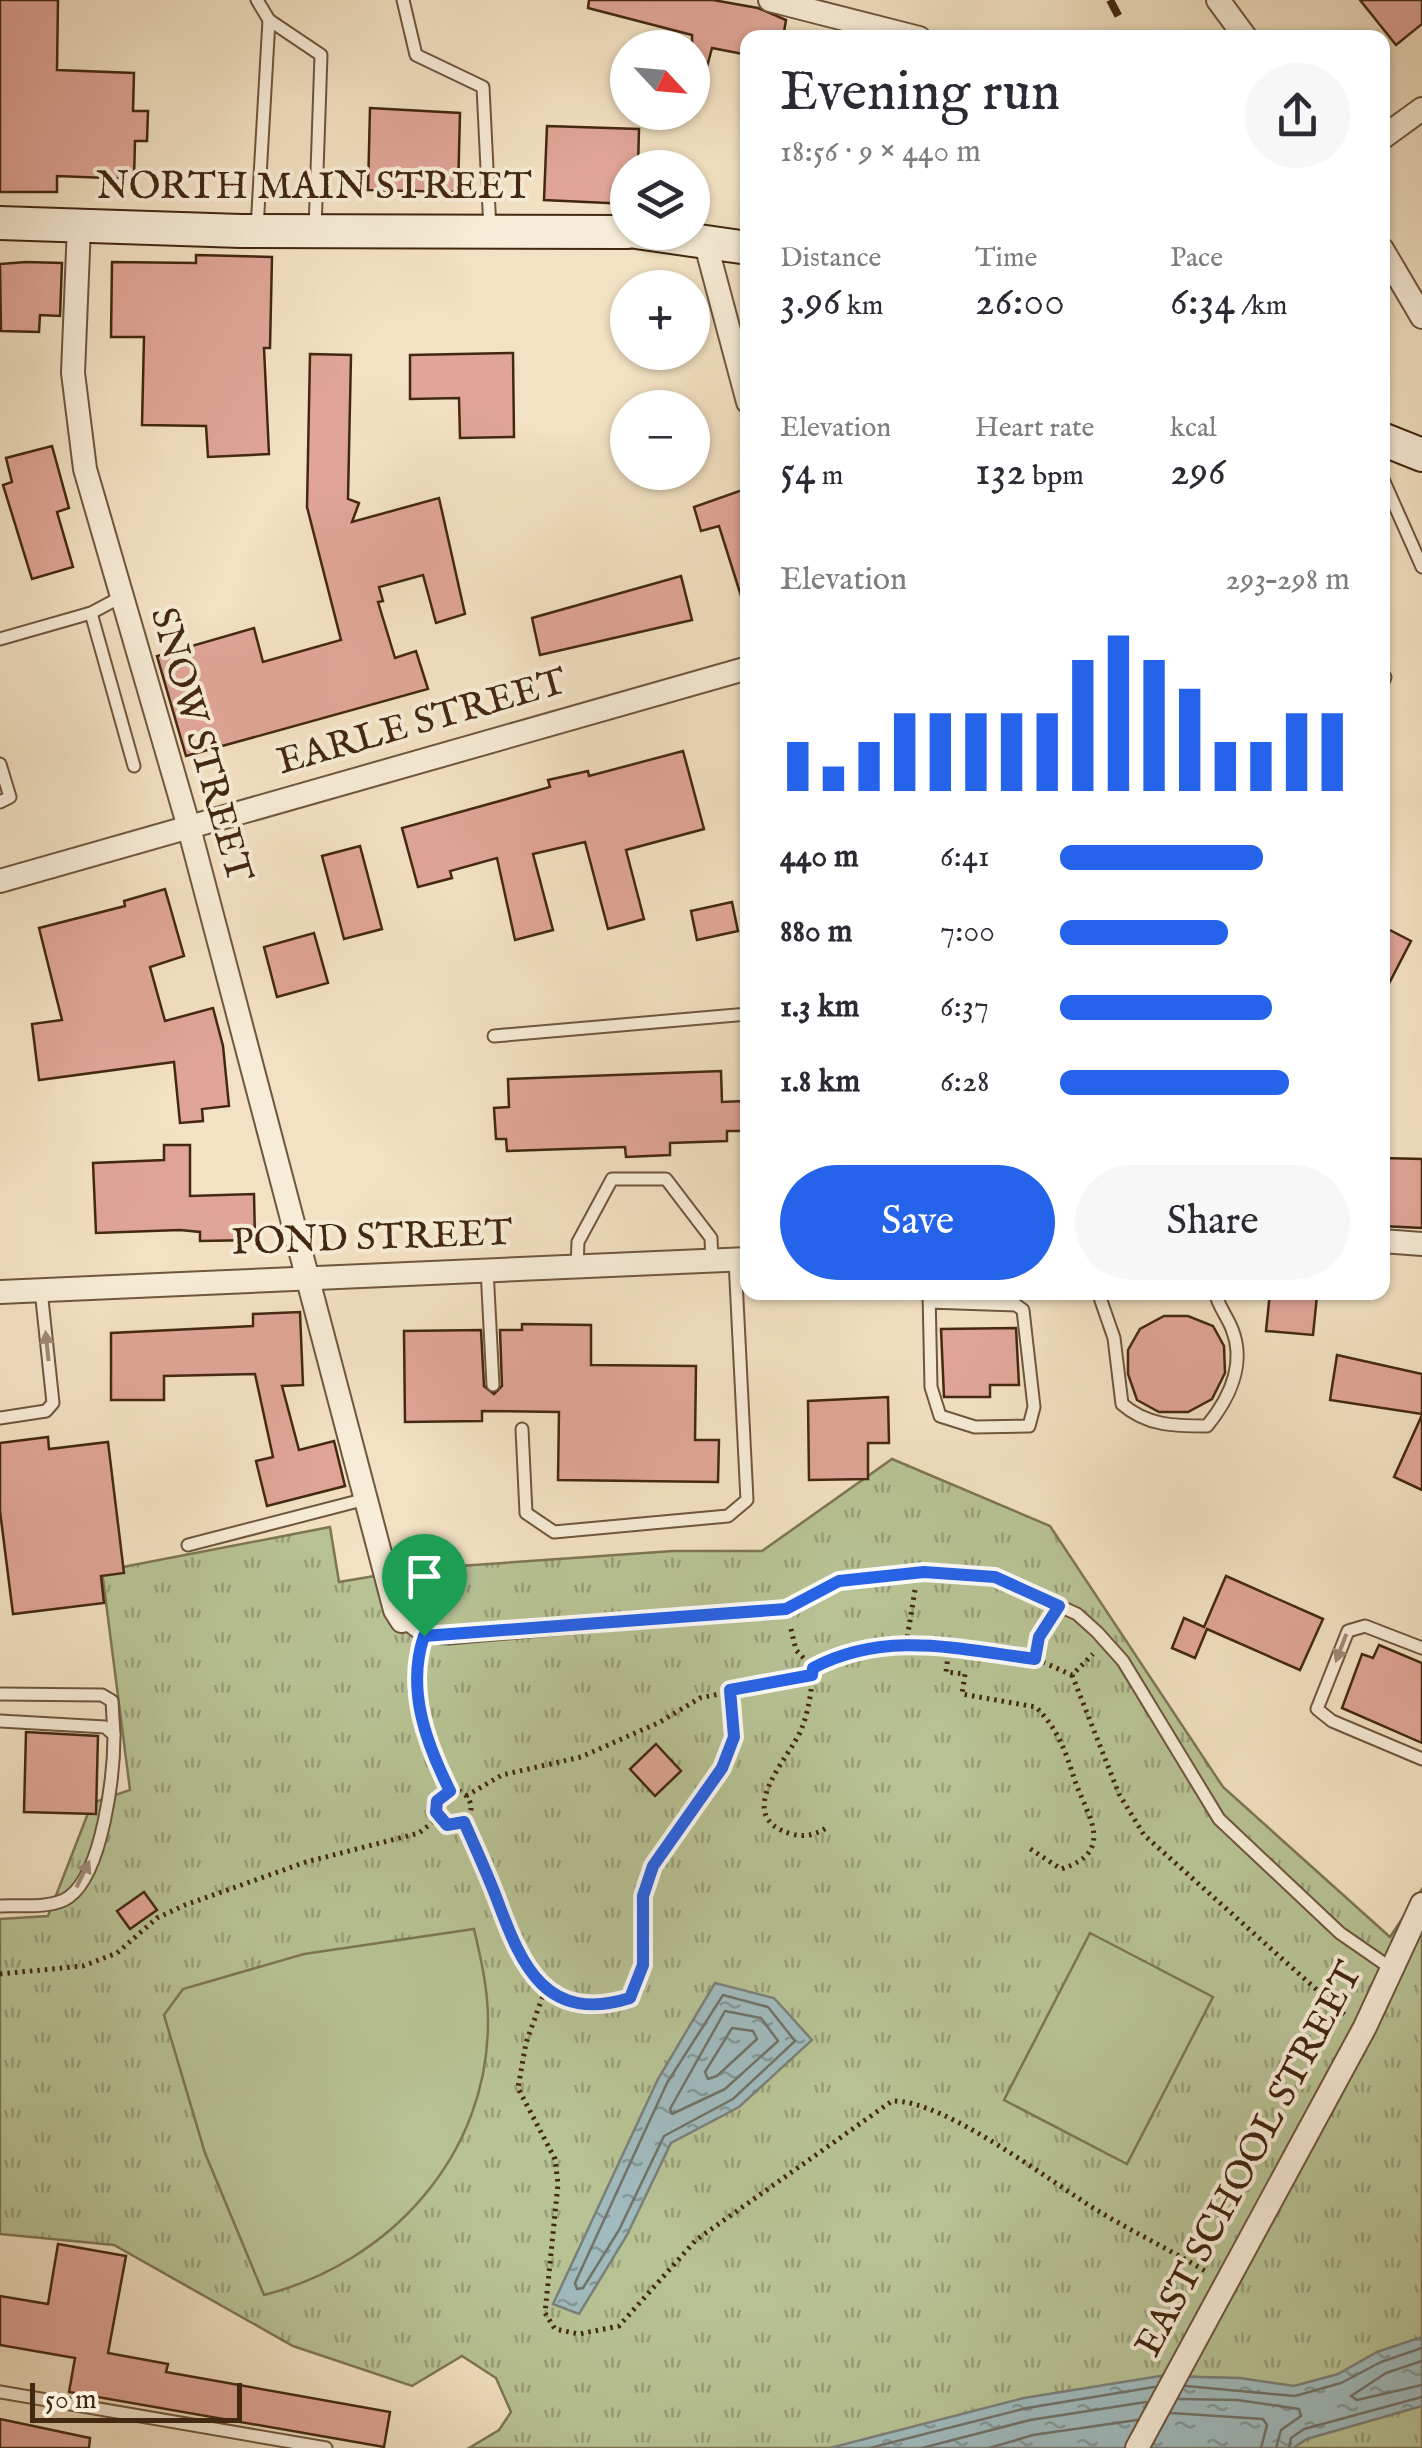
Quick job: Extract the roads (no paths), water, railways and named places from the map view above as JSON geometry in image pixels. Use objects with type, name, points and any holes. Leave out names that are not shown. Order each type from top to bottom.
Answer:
[{"type":"street","points":[[770,0],[888,30]]},
{"type":"street","points":[[1220,0],[1241,30]]},
{"type":"street","points":[[1390,132],[1422,109]]},
{"type":"street","name":"NORTH MAIN STREET","points":[[0,223],[257,230],[610,232]]},
{"type":"street","name":"SNOW STREET","points":[[79,226],[73,373],[85,469],[188,824],[306,1276],[402,1621]]},
{"type":"street","points":[[710,242],[740,247]]},
{"type":"street","points":[[707,250],[740,372]]},
{"type":"street","points":[[1390,263],[1422,318]]},
{"type":"street","points":[[1390,441],[1422,455]]},
{"type":"street","name":"EARLE STREET","points":[[0,880],[740,670]]},
{"type":"street","points":[[1390,1242],[1422,1244]]},
{"type":"street","name":"POND STREET","points":[[0,1292],[731,1260]]},
{"type":"street","name":"EAST SCHOOL STREET","points":[[1137,2448],[1364,2028],[1422,1904]]},
{"type":"lane","points":[[257,0],[269,20],[321,55],[314,229]]},
{"type":"lane","points":[[403,0],[416,55],[483,87],[490,230]]},
{"type":"lane","points":[[257,230],[269,20]]},
{"type":"lane","points":[[1390,496],[1422,567]]},
{"type":"lane","points":[[0,638],[90,613],[121,597]]},
{"type":"lane","points":[[90,613],[134,766]]},
{"type":"lane","points":[[0,764],[10,797],[0,802]]},
{"type":"lane","points":[[494,1036],[740,1015]]},
{"type":"lane","points":[[522,1428],[526,1513],[554,1532],[728,1516],[747,1500],[731,1260],[666,1179],[612,1180],[578,1242],[577,1267]]},
{"type":"lane","points":[[487,1269],[493,1384]]},
{"type":"lane","points":[[0,1418],[46,1411],[53,1403],[41,1290]]},
{"type":"lane","points":[[929,1300],[933,1406],[940,1416],[963,1424],[1021,1428],[1032,1421],[1024,1310],[1016,1305],[959,1300]]},
{"type":"lane","points":[[1101,1300],[1114,1338],[1122,1404],[1138,1418],[1169,1426],[1207,1426],[1224,1405],[1235,1379],[1234,1332],[1219,1300]]},
{"type":"lane","points":[[188,1545],[366,1498]]},
{"type":"lane","points":[[402,1621],[424,1636],[788,1607],[839,1581],[918,1572],[995,1577],[1077,1614],[1106,1642],[1218,1819],[1340,1933],[1392,1969]]},
{"type":"lane","points":[[1422,1648],[1365,1626],[1348,1631],[1317,1710],[1332,1721],[1422,1759]]},
{"type":"lane","points":[[0,1694],[102,1695],[112,1700],[114,1735],[110,1806],[76,1889],[57,1902],[0,1906]]},
{"type":"lane","points":[[0,1721],[97,1724],[114,1735]]},
{"type":"lane","points":[[0,2392],[326,2448]]},
{"type":"water","points":[[715,1983],[774,1998],[812,2040],[739,2107],[671,2143],[627,2235],[579,2314],[553,2304],[658,2079]]},
{"type":"water","points":[[1422,2337],[1422,2406],[1307,2439],[1293,2448],[830,2448],[1024,2398],[1160,2376],[1240,2378],[1294,2386],[1338,2374],[1377,2352]]},
{"type":"railway","points":[[1110,0],[1126,30]]}]
